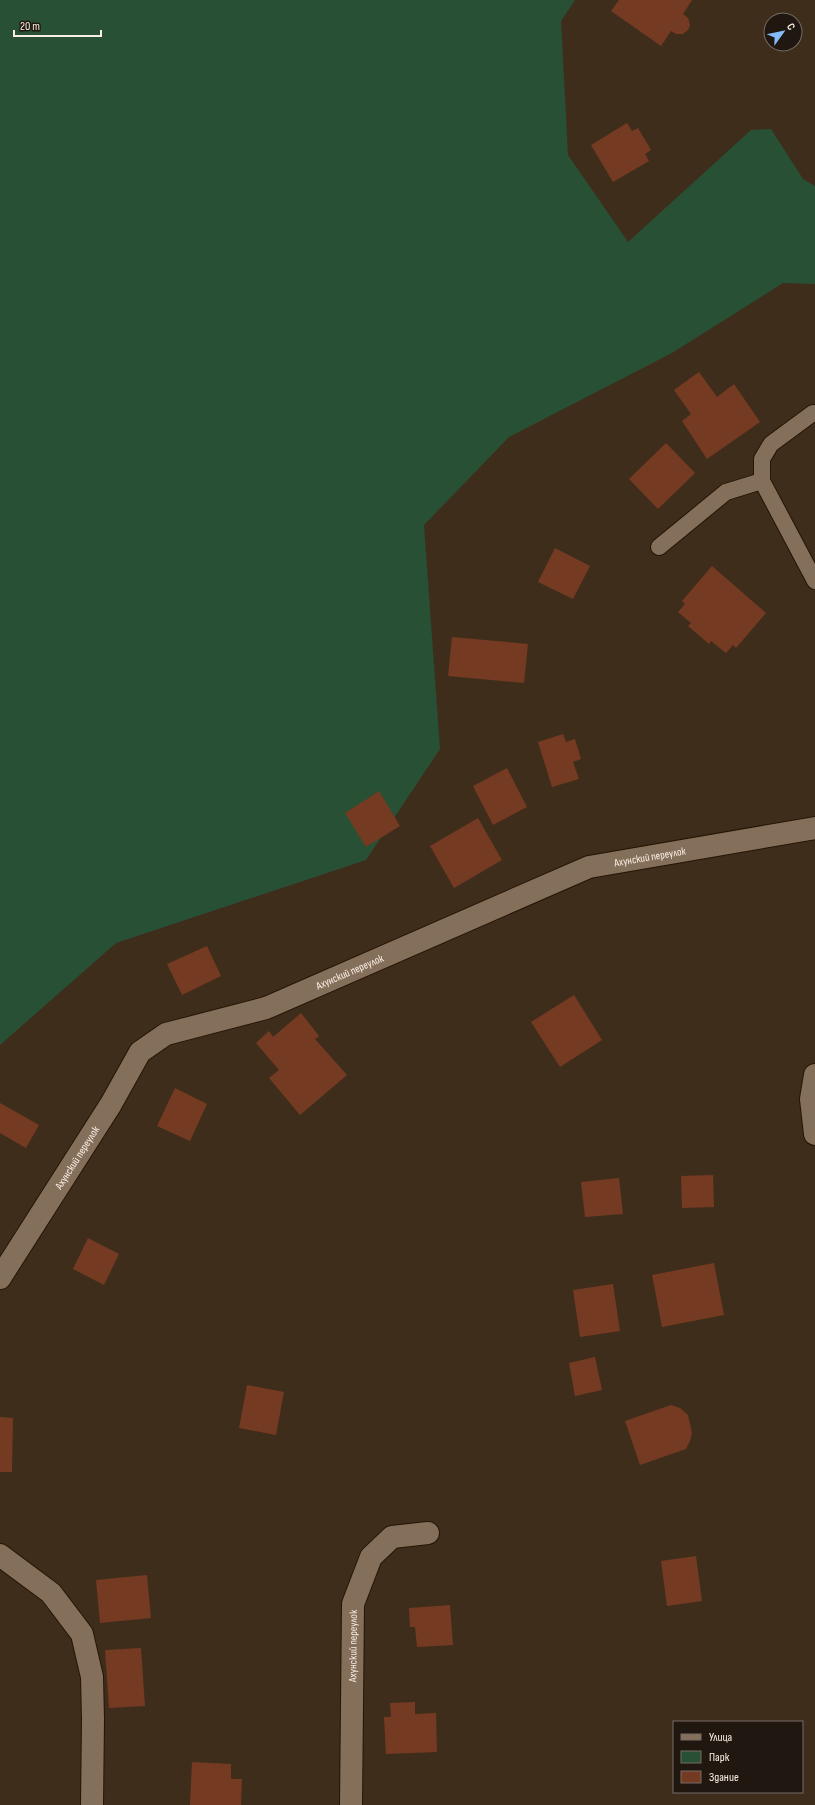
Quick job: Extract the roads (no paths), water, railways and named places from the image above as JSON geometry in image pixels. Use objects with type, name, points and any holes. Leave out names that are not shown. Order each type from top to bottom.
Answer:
[{"type":"street","name":"Ахунский переулок","points":[[0,1278],[111,1104],[140,1052],[166,1034],[266,1008],[589,867],[815,828]]},
{"type":"street","points":[[815,1075],[811,1099],[815,1134]]},
{"type":"street","name":"Ахунский переулок","points":[[352,1805],[353,1604],[371,1557],[376,1552],[392,1537],[428,1533]]},
{"type":"street","points":[[0,1555],[51,1593],[82,1634],[92,1677],[92,1805]]},
{"type":"lane","points":[[813,413],[771,444],[762,459],[762,481],[815,581]]},
{"type":"lane","points":[[659,547],[726,492],[762,481]]}]
